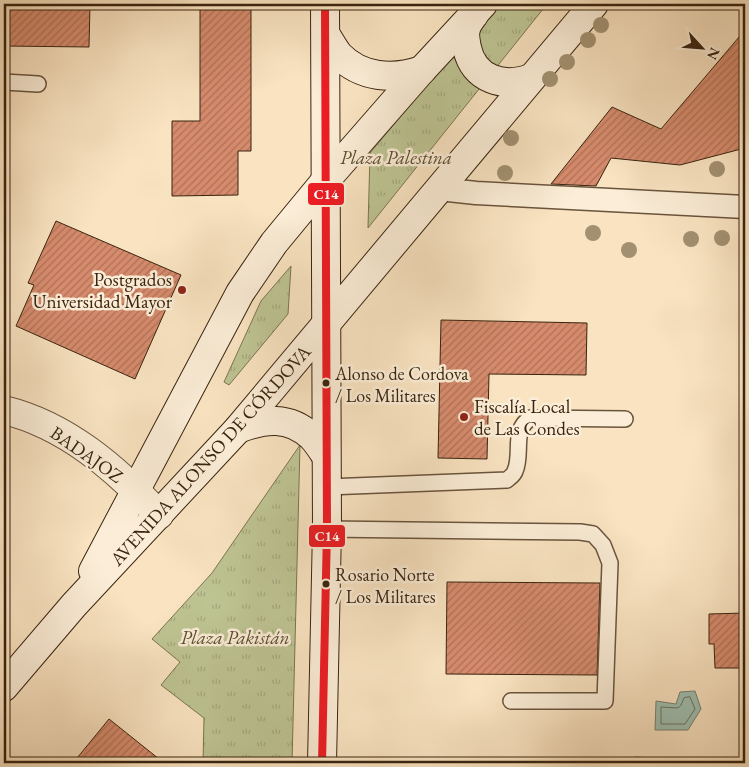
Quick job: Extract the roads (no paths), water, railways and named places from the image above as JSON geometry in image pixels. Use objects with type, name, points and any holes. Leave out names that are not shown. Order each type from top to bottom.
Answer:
[{"type":"main road","points":[[322,763],[327,529],[325,4]]},
{"type":"main road","name":"AVENIDA ALONSO DE CÓRDOVA","points":[[4,687],[74,605],[238,429],[594,4]]},
{"type":"main road","points":[[479,9],[466,29],[465,41],[468,54],[474,65],[483,74],[494,80],[506,83],[519,82],[531,78]]},
{"type":"main road","name":"AVENIDA ALONSO DE CÓRDOVA","points":[[74,605],[240,293],[274,243],[326,180],[422,70],[479,9]]},
{"type":"main road","points":[[326,35],[339,54],[352,66],[372,74],[388,77],[406,76],[422,70]]},
{"type":"main road","name":"BADAJOZ","points":[[4,410],[43,424],[70,439],[106,464],[136,490],[159,515]]},
{"type":"main road","points":[[238,429],[256,422],[275,420],[293,424],[312,437],[326,456]]},
{"type":"street","points":[[439,189],[476,193],[745,207]]},
{"type":"lane","points":[[4,82],[38,84]]},
{"type":"lane","points":[[327,487],[507,480],[515,473],[518,462],[520,432],[525,422],[531,418],[625,419]]},
{"type":"lane","points":[[327,529],[580,532],[594,534],[603,545],[610,563],[605,701],[511,701]]},
{"type":"water","points":[[695,691],[701,709],[688,730],[655,730],[656,701],[676,704],[680,692]]},
{"type":"water","points":[[635,757],[669,759],[668,763],[634,763]]},
{"type":"place","name":"Postgrados Universidad Mayor","points":[[182,290]]},
{"type":"place","name":"Alonso de Cordova / Los Militares","points":[[326,383]]},
{"type":"place","name":"Fiscalía Local de Las Condes","points":[[464,417]]},
{"type":"place","name":"Rosario Norte / Los Militares","points":[[326,584]]},
{"type":"park label","name":"Plaza Palestina","points":[[396,157]]},
{"type":"park label","name":"Plaza Pakistán","points":[[235,637]]}]
